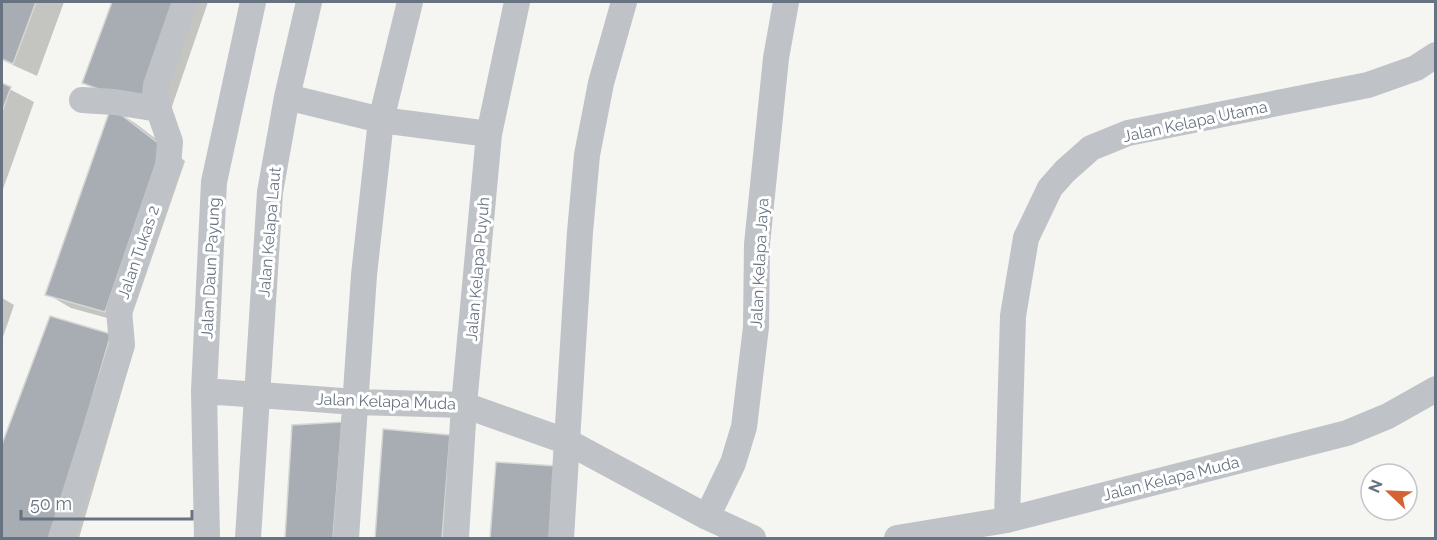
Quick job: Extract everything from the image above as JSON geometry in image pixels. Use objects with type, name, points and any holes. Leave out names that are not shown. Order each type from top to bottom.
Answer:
[{"type":"street","name":"Jalan Tukas 2","points":[[61,538],[123,345],[118,310],[168,166],[170,142],[155,95],[156,85],[185,2]]},
{"type":"street","name":"Jalan Daun Payung","points":[[207,538],[204,391],[214,182],[253,2]]},
{"type":"street","name":"Jalan Kelapa Laut","points":[[248,538],[270,192],[287,98],[309,2]]},
{"type":"street","points":[[346,538],[364,275],[381,120],[410,2]]},
{"type":"street","name":"Jalan Kelapa Puyuh","points":[[456,538],[464,405],[489,134],[517,2]]},
{"type":"street","points":[[561,538],[587,155],[601,83],[624,2]]},
{"type":"street","name":"Jalan Kelapa Jaya","points":[[707,517],[733,463],[744,427],[756,327],[757,244],[776,58],[786,2]]},
{"type":"street","name":"Jalan Kelapa Utama","points":[[1007,520],[1012,316],[1026,238],[1050,189],[1065,171],[1091,148],[1128,133],[1368,85],[1416,68],[1436,56]]},
{"type":"street","points":[[287,98],[381,120],[489,134]]},
{"type":"street","points":[[82,100],[159,109]]},
{"type":"street","name":"Jalan Kelapa Muda","points":[[897,538],[1007,520],[1347,433],[1388,416],[1436,389]]},
{"type":"street","name":"Jalan Kelapa Muda","points":[[204,391],[356,402],[464,405],[568,442],[707,517],[753,538]]},
{"type":"building","points":[[2,2],[36,2],[13,64],[2,59]]},
{"type":"building","points":[[112,2],[180,2],[144,106],[82,83]]},
{"type":"building","points":[[2,83],[11,87],[2,112]]},
{"type":"building","points":[[111,107],[162,146],[105,312],[45,295]]},
{"type":"building","points":[[50,316],[111,334],[51,538],[2,538],[2,444]]},
{"type":"building","points":[[342,422],[333,538],[285,538],[292,425]]},
{"type":"building","points":[[383,429],[450,435],[442,538],[375,538]]},
{"type":"building","points":[[496,462],[556,466],[551,538],[490,538]]}]
